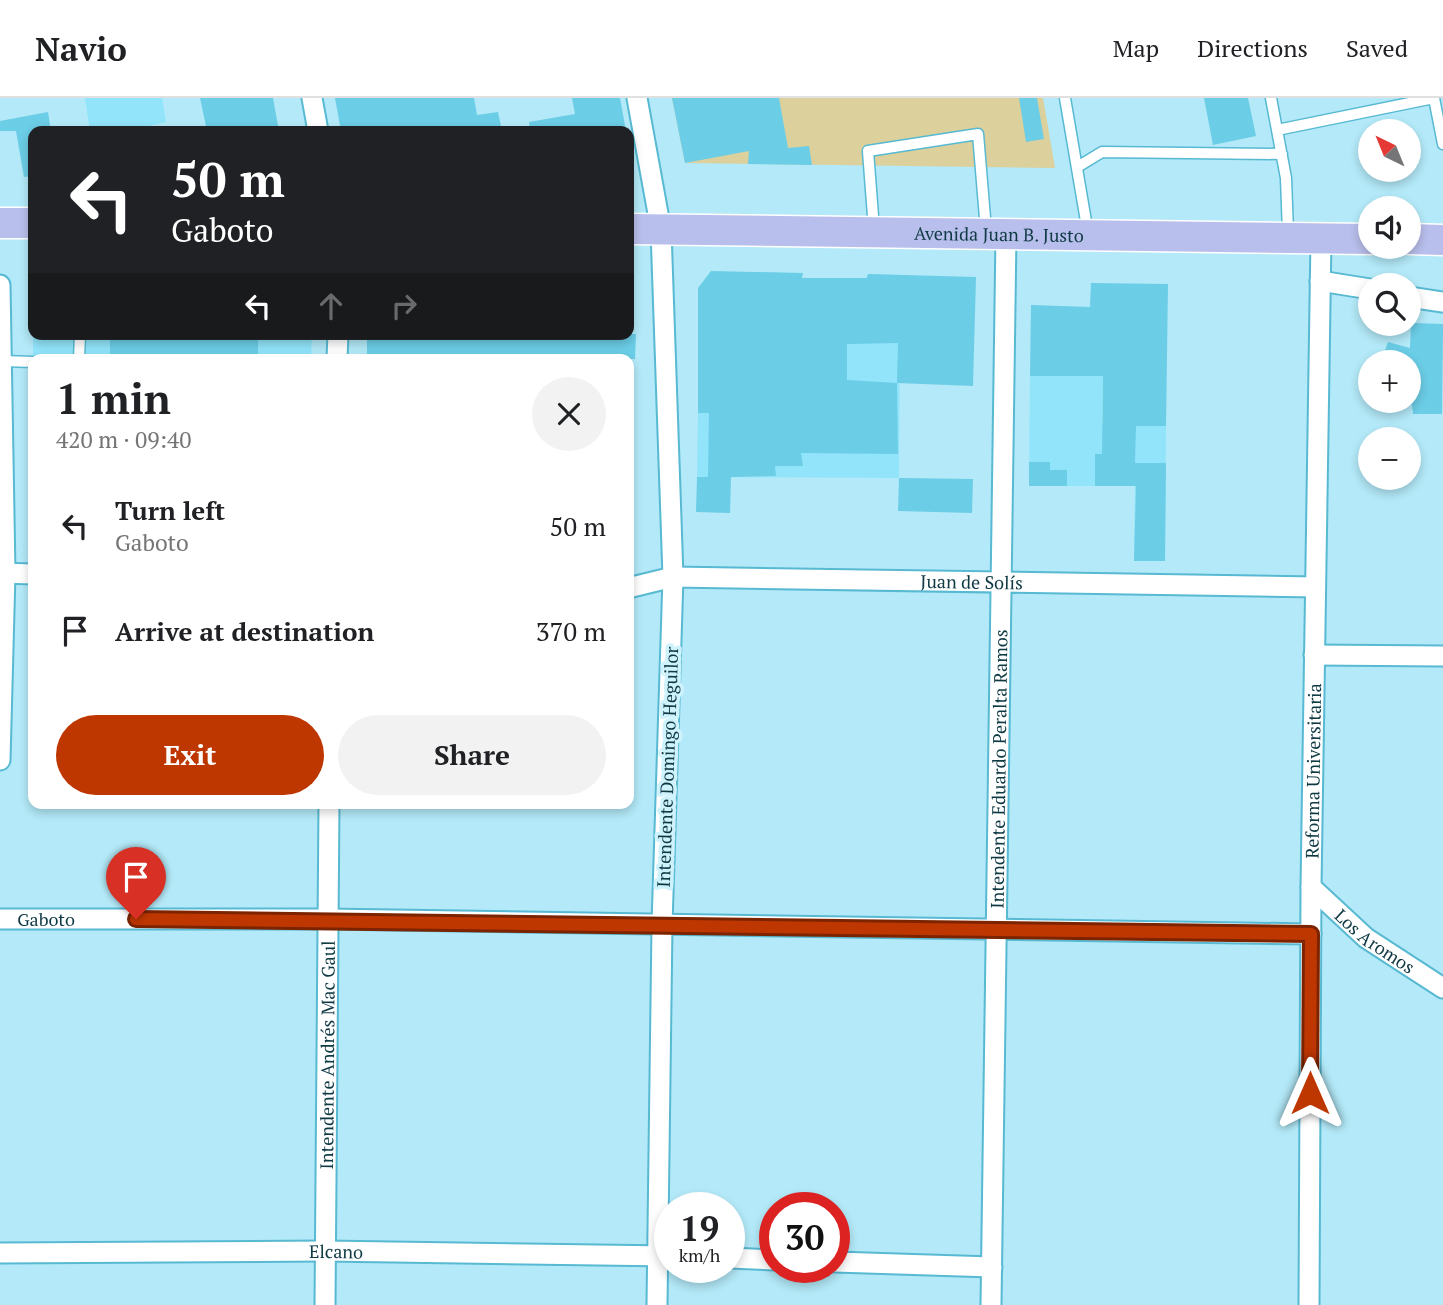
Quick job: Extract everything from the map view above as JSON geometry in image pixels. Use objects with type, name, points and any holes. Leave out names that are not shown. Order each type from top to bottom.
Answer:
[{"type":"main road","points":[[0,223],[28,223]]},
{"type":"main road","name":"Avenida Juan B. Justo","points":[[634,229],[1088,233],[1358,239]]},
{"type":"main road","points":[[1421,239],[1443,240]]},
{"type":"street","points":[[312,98],[317,126]]},
{"type":"street","name":"Intendente Domingo Heguilor","points":[[637,98],[661,230],[673,577],[662,925],[664,1192]]},
{"type":"street","name":"Intendente Eduardo Peralta Ramos","points":[[991,1305],[1001,584],[996,234]]},
{"type":"street","name":"Reforma Universitaria","points":[[1309,1305],[1311,887],[1321,238]]},
{"type":"street","points":[[1320,281],[1358,287]]},
{"type":"street","points":[[0,285],[3,361],[0,760]]},
{"type":"street","points":[[1421,299],[1443,302]]},
{"type":"street","points":[[3,573],[28,574]]},
{"type":"street","name":"Juan de Solís","points":[[634,587],[673,577],[1315,587]]},
{"type":"street","points":[[1314,655],[1443,656]]},
{"type":"street","name":"Intendente Andrés Mac Gaul","points":[[325,1305],[329,809]]},
{"type":"street","name":"Los Aromos","points":[[1311,887],[1366,938],[1443,988]]},
{"type":"street","name":"Gaboto","points":[[0,919],[327,919],[1311,934]]},
{"type":"street","name":"Elcano","points":[[0,1253],[325,1251],[654,1256]]},
{"type":"street","points":[[850,1262],[992,1267]]},
{"type":"street","name":"Intendente Domingo Heguilor","points":[[657,1305],[660,1283]]},
{"type":"lane","points":[[1065,98],[1079,166],[1088,233]]},
{"type":"lane","points":[[1271,98],[1286,178],[1288,237]]},
{"type":"lane","points":[[1278,130],[1434,98],[1443,144]]},
{"type":"lane","points":[[874,231],[868,151],[978,134],[996,234]]},
{"type":"lane","points":[[1079,166],[1102,152],[1282,155]]},
{"type":"lane","points":[[3,361],[28,362]]},
{"type":"shaded area","points":[[85,98],[162,98],[166,122],[149,126],[89,126]]},
{"type":"shaded area","points":[[672,98],[1043,98],[1055,168],[685,163]]},
{"type":"shaded area","points":[[868,274],[900,275],[899,478],[697,477],[698,413],[802,412]]},
{"type":"shaded area","points":[[33,340],[110,340],[110,354],[33,354]]},
{"type":"shaded area","points":[[173,340],[312,340],[311,354],[172,354]]},
{"type":"shaded area","points":[[1030,376],[1103,376],[1102,425],[1166,426],[1165,561],[1134,561],[1135,486],[1029,486]]},
{"type":"building","points":[[200,98],[273,98],[278,126],[206,126]]},
{"type":"building","points":[[335,98],[474,98],[477,115],[498,112],[501,126],[340,126]]},
{"type":"building","points":[[572,98],[620,98],[625,126],[529,126],[529,122],[575,114]]},
{"type":"building","points":[[672,98],[779,98],[788,148],[809,146],[812,165],[748,164],[749,151],[685,163]]},
{"type":"building","points":[[1019,98],[1037,98],[1044,139],[1026,142]]},
{"type":"building","points":[[1204,98],[1248,98],[1256,136],[1213,145]]},
{"type":"building","points":[[48,112],[50,126],[28,126],[28,177],[24,177],[16,131],[0,131],[0,121]]},
{"type":"building","points":[[711,271],[803,273],[802,278],[867,278],[868,274],[976,277],[973,386],[897,383],[898,454],[801,453],[803,466],[775,466],[776,476],[731,477],[730,513],[696,512],[697,477],[708,477],[709,413],[698,413],[698,288]],"holes":[[[898,343],[897,383],[847,380],[847,344]]]},
{"type":"building","points":[[1091,283],[1168,284],[1166,426],[1136,426],[1135,463],[1166,463],[1165,561],[1134,561],[1136,486],[1095,486],[1095,454],[1102,454],[1103,376],[1030,376],[1031,305],[1090,307]]},
{"type":"building","points":[[1421,323],[1443,324],[1442,414],[1413,414],[1421,413],[1421,350],[1385,350],[1388,342],[1410,348],[1410,336],[1421,336]]},
{"type":"building","points":[[636,334],[635,359],[634,354],[367,354],[367,340],[634,340]]},
{"type":"building","points":[[110,340],[258,340],[258,354],[110,354]]},
{"type":"building","points":[[1029,462],[1050,462],[1050,470],[1067,470],[1067,486],[1029,486]]},
{"type":"building","points":[[899,478],[973,479],[972,513],[898,511]]},
{"type":"route","points":[[136,919],[327,919],[1311,934],[1310,1093]]}]
